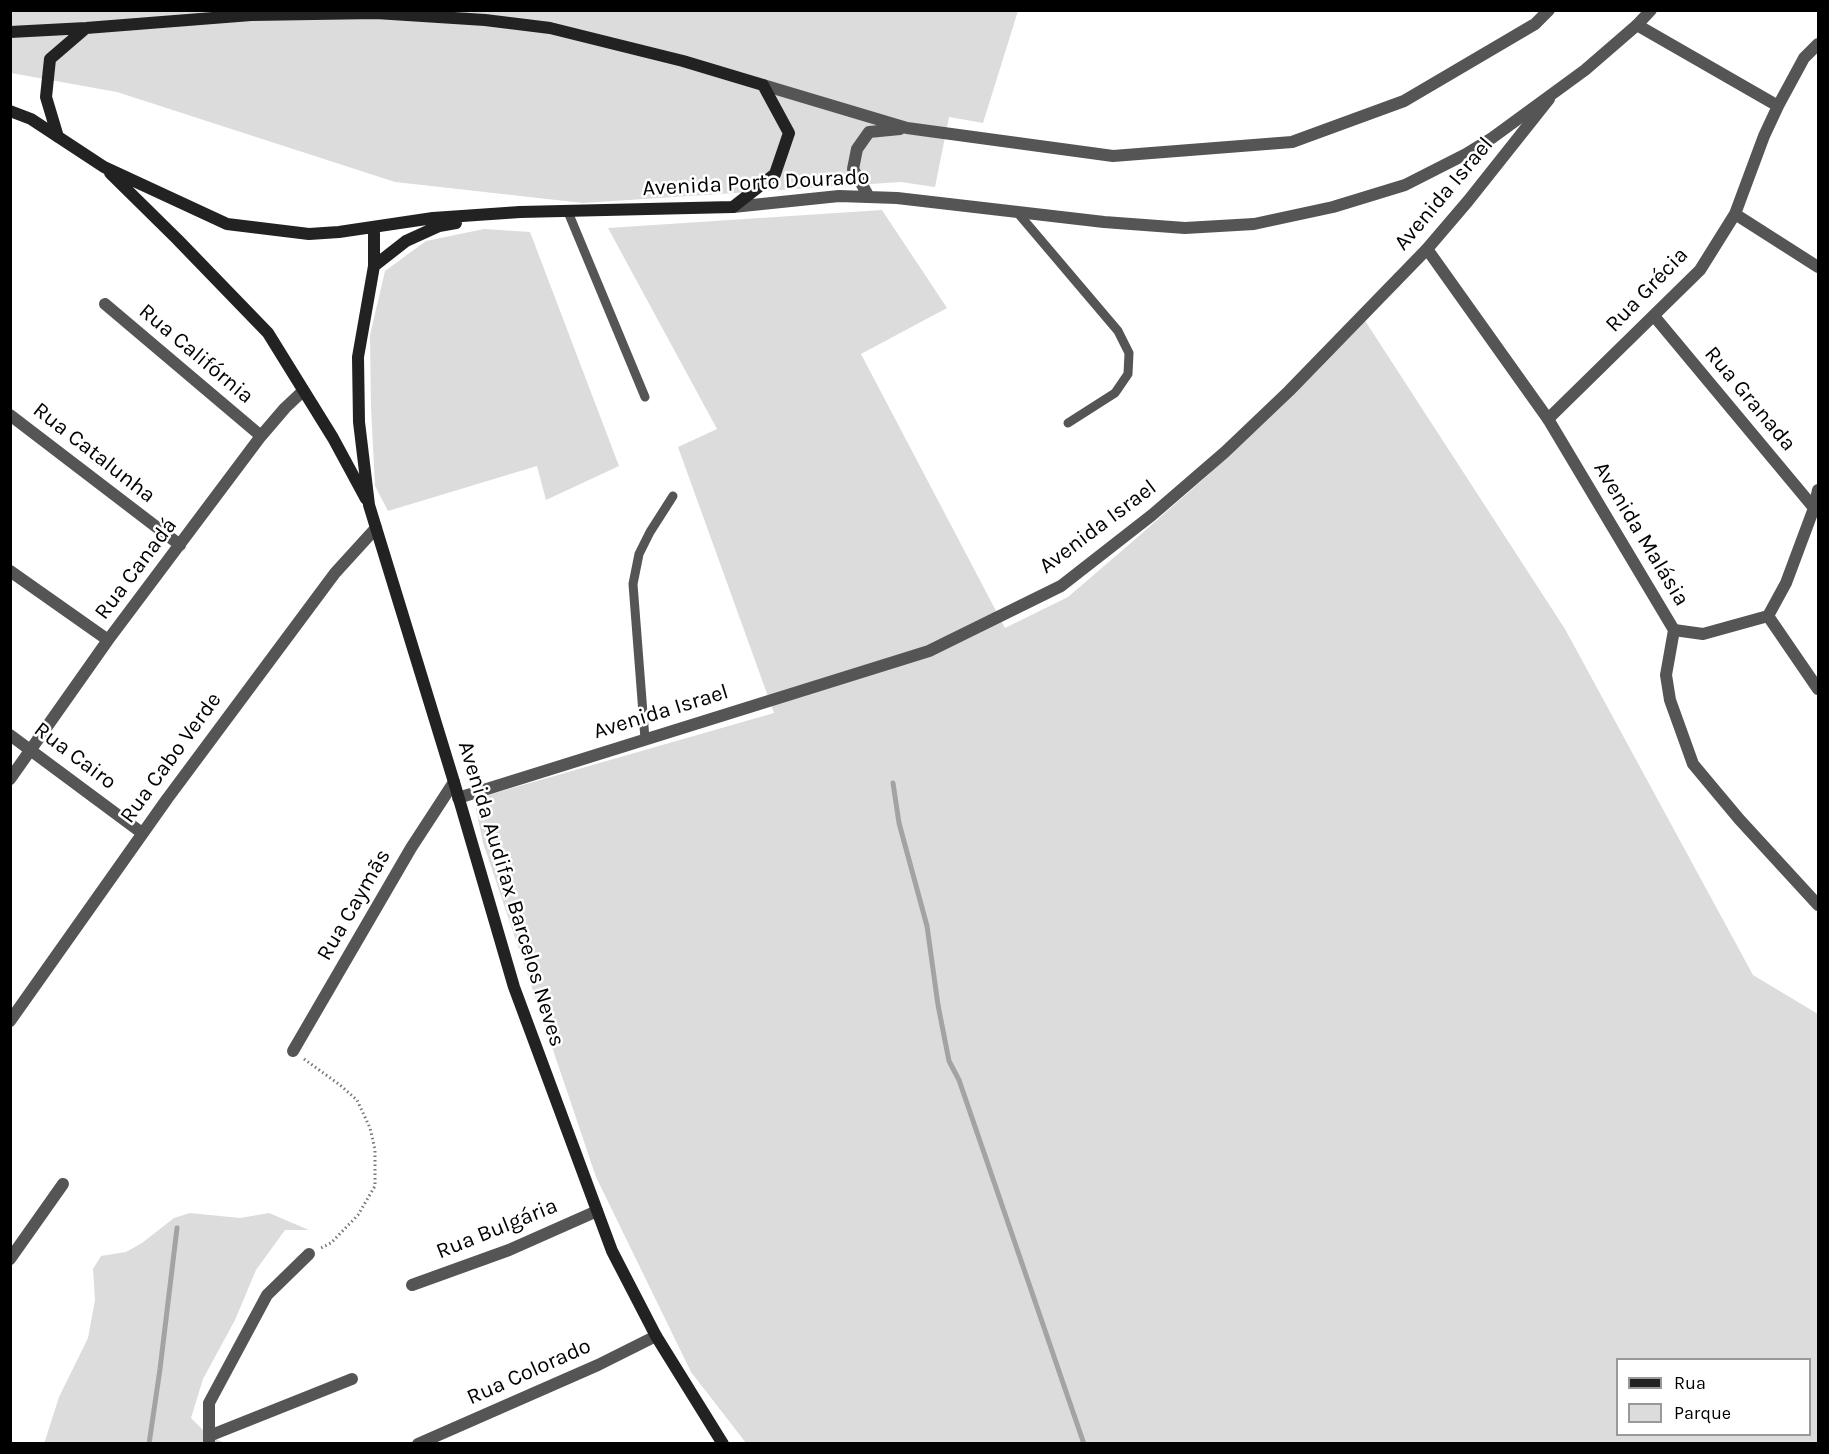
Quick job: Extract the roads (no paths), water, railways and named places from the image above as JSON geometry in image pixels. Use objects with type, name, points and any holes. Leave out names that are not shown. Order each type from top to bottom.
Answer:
[{"type":"main road","points":[[12,34],[251,15],[376,13],[485,20],[550,28],[683,61],[763,85],[789,133],[775,174],[734,207]]},
{"type":"main road","points":[[58,137],[46,97],[50,59],[87,28]]},
{"type":"main road","name":"Avenida Porto Dourado","points":[[10,111],[31,119],[104,167],[227,224],[309,234],[339,232],[433,218],[520,212],[734,207]]},
{"type":"main road","name":"Avenida Audifax Barcelos Neves","points":[[104,167],[268,333],[333,438],[369,505]]},
{"type":"main road","points":[[374,266],[406,241],[439,226],[520,212]]},
{"type":"main road","name":"Avenida Audifax Barcelos Neves","points":[[374,227],[374,266],[358,357],[359,422],[369,505],[514,987],[612,1251],[656,1336],[723,1443]]},
{"type":"street","points":[[763,85],[907,128],[1113,156],[1292,142],[1404,101],[1535,24],[1549,10]]},
{"type":"street","name":"Avenida Porto Dourado","points":[[734,207],[839,196],[897,198],[1104,222],[1185,228],[1254,224],[1332,207],[1405,185],[1466,154],[1492,138],[1585,70],[1651,10]]},
{"type":"street","points":[[1637,25],[1778,106]]},
{"type":"street","name":"Rua Grécia","points":[[1548,419],[1700,270],[1735,214],[1764,136],[1778,106],[1804,58],[1818,44]]},
{"type":"street","name":"Avenida Israel","points":[[458,798],[929,651],[1061,586],[1152,515],[1225,453],[1296,384],[1427,249],[1553,93]]},
{"type":"street","points":[[869,197],[853,169],[857,149],[869,132],[907,128]]},
{"type":"street","points":[[1735,214],[1818,267]]},
{"type":"street","name":"Avenida Malásia","points":[[1427,249],[1548,419],[1674,630],[1666,675],[1670,700],[1693,765],[1818,905]]},
{"type":"street","name":"Rua Califórnia","points":[[105,304],[261,436]]},
{"type":"street","name":"Rua Granada","points":[[1654,316],[1814,508]]},
{"type":"street","name":"Rua Canadá","points":[[10,779],[108,640],[261,436],[303,391]]},
{"type":"street","name":"Rua Catalunha","points":[[10,415],[180,546]]},
{"type":"street","points":[[1674,630],[1703,634],[1768,616],[1786,583],[1814,508],[1818,490]]},
{"type":"street","name":"Rua Cabo Verde","points":[[10,1021],[142,833],[335,573],[376,528]]},
{"type":"street","points":[[10,571],[108,640]]},
{"type":"street","points":[[1768,616],[1818,689]]},
{"type":"street","name":"Rua Cairo","points":[[10,735],[142,833]]},
{"type":"street","name":"Rua Caymãs","points":[[293,1051],[411,848],[454,782]]},
{"type":"street","points":[[10,1259],[63,1184]]},
{"type":"street","name":"Rua Bulgária","points":[[412,1285],[509,1250],[597,1211]]},
{"type":"street","points":[[309,1254],[267,1295],[242,1340],[209,1403],[209,1440],[352,1379]]},
{"type":"street","name":"Rua Colorado","points":[[418,1443],[598,1365],[656,1336]]},
{"type":"lane","points":[[568,212],[645,397]]},
{"type":"lane","points":[[1017,212],[1118,331],[1129,352],[1128,374],[1115,393],[1068,423]]},
{"type":"lane","points":[[645,739],[633,584],[639,554],[673,496]]},
{"type":"waterway","points":[[893,783],[899,823],[927,926],[938,1005],[949,1061],[959,1080],[1084,1444]]},
{"type":"waterway","points":[[149,1444],[177,1228]]}]
